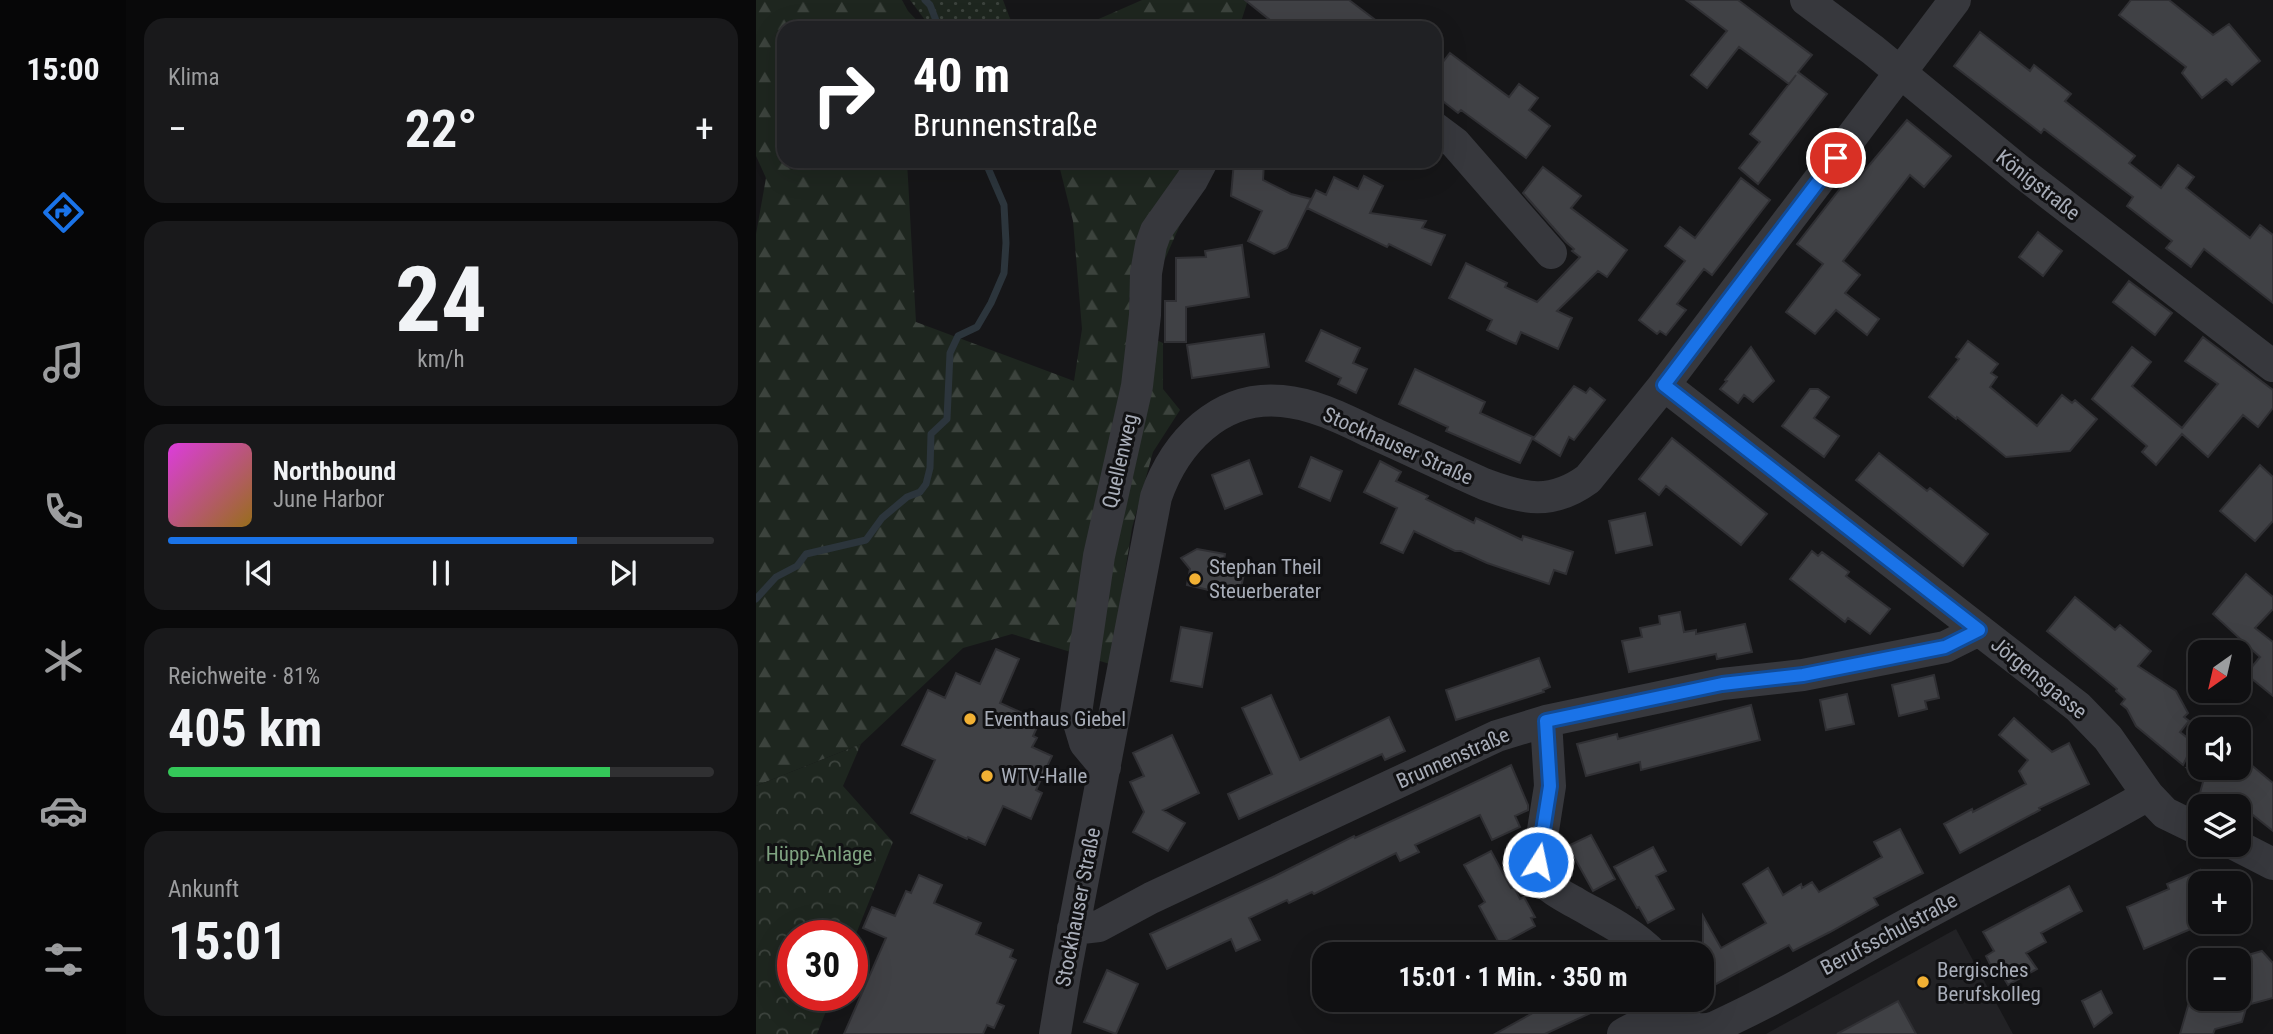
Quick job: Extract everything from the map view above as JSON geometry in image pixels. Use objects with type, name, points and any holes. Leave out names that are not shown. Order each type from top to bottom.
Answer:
[{"type":"street","name":"Königstraße","points":[[1807,0],[1873,50],[2020,171],[2273,366]]},
{"type":"street","name":"Stockhauser Straße","points":[[1055,1034],[1156,497],[1162,480],[1192,434],[1212,418],[1252,403],[1282,401],[1330,413],[1509,494],[1525,498],[1550,497],[1576,488],[1588,479],[1664,385],[1955,0]]},
{"type":"street","points":[[1442,133],[1455,143],[1551,253]]},
{"type":"street","name":"Quellenweg","points":[[1105,767],[1085,743],[1076,713],[1099,556],[1137,386],[1145,315],[1146,273],[1151,245],[1156,231],[1198,168]]},
{"type":"street","name":"Jörgensgasse","points":[[1664,385],[2078,707],[2108,738],[2148,795],[2165,813],[2188,824]]},
{"type":"street","name":"Brunnenstraße","points":[[1073,929],[1099,926],[1151,898],[1482,741],[1546,721],[1722,684],[1803,675],[1945,647],[1979,630]]},
{"type":"street","points":[[1546,721],[1550,786],[1538,862],[1539,874],[1556,892],[1640,942]]},
{"type":"street","name":"Berufsschulstraße","points":[[1623,1034],[1649,1022],[1664,1021],[1686,1020],[1710,1029],[1751,1010],[1925,914],[2090,829],[2148,795]]},
{"type":"street","points":[[2251,853],[2273,864]]},
{"type":"shaded area","name":"Bergisches Berufskolleg","points":[[1956,929],[2013,1034],[1766,1034]]},
{"type":"green space","points":[[756,0],[902,0],[917,21],[777,21],[777,168],[907,168],[916,322],[1074,381],[1082,329],[1073,221],[1060,168],[1193,168],[1187,209],[1165,259],[1129,298],[1134,330],[1163,343],[1163,389],[1180,410],[1153,452],[1132,528],[1113,665],[1012,634],[963,648],[861,744],[756,786],[756,234],[766,178],[756,156]]},
{"type":"green space","points":[[910,0],[1003,0],[1011,21],[926,21]]},
{"type":"green space","points":[[1142,0],[1248,0],[1241,21],[1094,21]]},
{"type":"green space","name":"Hüpp-Anlage","points":[[861,744],[843,786],[893,842],[862,920],[777,920],[777,1011],[826,1011],[817,1034],[756,1034],[756,786]]},
{"type":"building","points":[[1245,0],[1349,0],[1377,21],[1271,21]]},
{"type":"building","points":[[1686,0],[1738,0],[1812,55],[1798,72],[1827,94],[1758,184],[1739,168],[1760,142],[1750,134],[1789,84],[1739,47],[1707,88],[1691,75],[1727,31]]},
{"type":"building","points":[[2131,0],[2169,0],[2213,35],[2229,24],[2260,61],[2232,85],[2226,79],[2202,98],[2182,73],[2186,67],[2119,15]]},
{"type":"building","points":[[1980,32],[2030,71],[2034,65],[2071,94],[2065,101],[2135,156],[2129,163],[2161,188],[2178,165],[2194,177],[2186,188],[2250,238],[2260,225],[2273,235],[2273,303],[2204,249],[2191,267],[2166,248],[2172,241],[2127,206],[2133,197],[2044,129],[2041,133],[1954,66]]},
{"type":"building","points":[[1450,53],[1509,97],[1519,84],[1538,98],[1529,110],[1550,126],[1526,158],[1461,110],[1458,113],[1442,100],[1442,63]]},
{"type":"building","points":[[1907,120],[1951,156],[1924,187],[1910,175],[1843,261],[1860,275],[1845,293],[1879,319],[1867,335],[1836,310],[1815,334],[1786,312],[1823,264],[1797,244],[1850,176],[1856,181]]},
{"type":"building","points":[[1543,167],[1581,196],[1571,208],[1627,250],[1607,277],[1598,271],[1557,311],[1572,318],[1558,349],[1521,332],[1516,344],[1505,339],[1487,330],[1492,320],[1449,298],[1466,263],[1507,283],[1505,287],[1537,302],[1580,257],[1523,193]]},
{"type":"building","points":[[1233,168],[1264,168],[1263,180],[1291,194],[1311,199],[1287,248],[1274,254],[1248,241],[1262,211],[1231,196]]},
{"type":"building","points":[[1364,176],[1383,186],[1370,213],[1426,221],[1422,228],[1445,235],[1431,265],[1307,208],[1316,190],[1326,195],[1334,177],[1358,189]]},
{"type":"building","points":[[1741,178],[1770,200],[1712,275],[1704,269],[1677,304],[1686,310],[1666,335],[1660,331],[1657,334],[1639,320],[1685,261],[1665,246],[1680,227],[1695,238]]},
{"type":"building","points":[[2038,232],[2062,251],[2043,276],[2019,257]]},
{"type":"building","points":[[1242,245],[1249,297],[1186,307],[1186,342],[1165,342],[1165,301],[1176,301],[1176,258],[1206,257],[1205,251]]},
{"type":"building","points":[[2129,281],[2172,313],[2155,335],[2113,302]]},
{"type":"building","points":[[1321,330],[1360,348],[1353,363],[1367,369],[1356,393],[1338,384],[1341,378],[1306,361]]},
{"type":"building","points":[[1264,334],[1269,367],[1192,378],[1187,345]]},
{"type":"building","points":[[2203,337],[2273,390],[2273,408],[2258,427],[2243,415],[2208,457],[2182,434],[2156,465],[2142,452],[2147,446],[2092,399],[2132,347],[2151,362],[2132,386],[2182,428],[2218,384],[2185,361]]},
{"type":"building","points":[[1968,341],[1998,364],[1991,373],[1997,377],[1990,387],[2037,426],[2062,395],[2072,403],[2075,400],[2097,419],[2070,451],[2006,457],[1929,397],[1959,359],[1956,357]]},
{"type":"building","points":[[1751,347],[1774,381],[1753,402],[1744,395],[1738,403],[1720,389]]},
{"type":"building","points":[[1415,369],[1485,402],[1480,413],[1533,437],[1520,463],[1446,431],[1448,427],[1399,404]]},
{"type":"building","points":[[1574,386],[1586,393],[1590,388],[1605,400],[1574,440],[1569,437],[1560,456],[1533,439]]},
{"type":"building","points":[[1810,389],[1818,389],[1829,397],[1814,418],[1839,436],[1824,457],[1782,426]]},
{"type":"building","points":[[1672,438],[1767,514],[1741,545],[1666,486],[1659,495],[1639,479]]},
{"type":"building","points":[[1879,453],[1927,491],[1930,488],[1988,534],[1963,566],[1856,480]]},
{"type":"building","points":[[1311,457],[1342,471],[1330,501],[1299,487]]},
{"type":"building","points":[[1249,460],[1262,494],[1225,509],[1212,475]]},
{"type":"building","points":[[1380,461],[1401,472],[1396,481],[1474,523],[1476,518],[1522,540],[1523,536],[1573,552],[1566,574],[1554,570],[1549,584],[1455,551],[1414,531],[1403,553],[1381,543],[1397,508],[1364,492]]},
{"type":"building","points":[[2260,465],[2273,477],[2273,521],[2255,541],[2220,511]]},
{"type":"building","points":[[1645,513],[1652,545],[1616,553],[1609,521]]},
{"type":"building","points":[[1197,549],[1225,554],[1223,565],[1245,569],[1239,597],[1187,585],[1190,569],[1181,558]]},
{"type":"building","points":[[1812,551],[1818,556],[1822,552],[1849,572],[1846,576],[1890,609],[1870,634],[1848,618],[1845,622],[1790,579]]},
{"type":"building","points":[[2246,574],[2273,597],[2273,609],[2255,628],[2273,642],[2273,696],[2251,678],[2251,668],[2260,657],[2251,649],[2251,640],[2241,640],[2213,614]]},
{"type":"building","points":[[2075,597],[2115,630],[2120,625],[2151,651],[2138,666],[2176,691],[2188,713],[2184,717],[2188,722],[2180,732],[2188,738],[2188,755],[2183,765],[2136,726],[2127,709],[2121,704],[2125,699],[2117,689],[2047,631]]},
{"type":"building","points":[[1680,612],[1684,632],[1696,630],[1696,634],[1745,624],[1752,652],[1717,659],[1716,654],[1629,672],[1622,641],[1642,637],[1640,628],[1660,624],[1659,616]]},
{"type":"building","points":[[1181,627],[1212,633],[1202,687],[1171,681]]},
{"type":"building","points":[[996,649],[1019,659],[1000,703],[1040,721],[1033,736],[1037,738],[1032,747],[1052,756],[1036,790],[1042,793],[1031,819],[1003,806],[985,845],[911,813],[935,760],[902,745],[928,690],[945,698],[956,673],[980,684]]},
{"type":"building","points":[[1539,658],[1550,687],[1543,690],[1544,692],[1456,720],[1446,690]]},
{"type":"building","points":[[1934,675],[1939,698],[1925,701],[1927,709],[1899,716],[1892,685]]},
{"type":"building","points":[[1847,694],[1854,724],[1826,730],[1820,700]]},
{"type":"building","points":[[1271,695],[1300,760],[1389,717],[1405,751],[1385,760],[1382,754],[1239,819],[1228,794],[1272,774],[1242,708]]},
{"type":"building","points":[[1751,705],[1760,740],[1641,770],[1640,762],[1586,776],[1577,744],[1617,734],[1618,739]]},
{"type":"building","points":[[2014,718],[2052,752],[2069,743],[2089,784],[2039,808],[2040,810],[1960,853],[1944,824],[2026,784],[2019,771],[2028,760],[1999,735]]},
{"type":"building","points":[[1172,735],[1199,793],[1163,810],[1185,823],[1168,851],[1133,832],[1144,812],[1130,782],[1144,776],[1133,753]]},
{"type":"building","points":[[1511,765],[1528,805],[1528,810],[1515,816],[1520,827],[1492,840],[1480,815],[1415,845],[1419,852],[1400,861],[1396,853],[1314,894],[1312,892],[1289,903],[1287,900],[1249,918],[1260,940],[1236,951],[1231,939],[1167,969],[1150,934],[1354,836],[1355,838]]},
{"type":"building","points":[[2251,765],[2273,783],[2273,831],[2251,814],[2251,794],[2203,794],[2200,793],[2203,782],[2201,780],[2251,780]]},
{"type":"building","points":[[1900,829],[1923,873],[1874,898],[1878,905],[1830,932],[1793,951],[1789,945],[1714,985],[1714,942],[1703,942],[1703,916],[1721,948],[1766,923],[1743,884],[1768,868],[1783,895],[1801,884],[1802,888],[1812,882],[1819,892],[1882,857],[1874,842]]},
{"type":"building","points":[[1591,835],[1615,879],[1593,891],[1568,846]]},
{"type":"building","points":[[1653,847],[1666,871],[1656,876],[1674,909],[1648,923],[1614,867]]},
{"type":"building","points":[[1491,851],[1511,888],[1514,887],[1520,899],[1524,897],[1535,917],[1531,918],[1535,926],[1506,942],[1498,942],[1479,906],[1485,902],[1464,865]]},
{"type":"building","points":[[919,875],[942,885],[934,903],[981,923],[976,934],[1013,950],[1010,957],[1016,960],[997,1003],[1004,1006],[994,1028],[987,1025],[983,1034],[844,1034],[854,1011],[868,1011],[868,979],[886,938],[868,930],[866,920],[872,907],[895,916],[906,891],[911,893]]},
{"type":"building","points":[[2188,875],[2188,930],[2144,949],[2127,907],[2169,889],[2167,884]]},
{"type":"building","points":[[2069,886],[2082,911],[2041,933],[2046,942],[2026,953],[2037,969],[2008,985],[2002,975],[1997,978],[1986,956],[1994,951],[1983,932]]},
{"type":"building","points":[[2262,951],[2273,963],[2273,998],[2251,1004],[2251,954]]},
{"type":"building","points":[[1107,970],[1138,984],[1116,1034],[1084,1022]]},
{"type":"building","points":[[2101,991],[2112,1013],[2094,1027],[2082,1001]]},
{"type":"building","points":[[1898,1001],[1916,1034],[1837,1034]]},
{"type":"building","points":[[2188,1006],[2188,1011],[2245,1011],[2242,1022],[2215,1029],[2213,1034],[2180,1034]]},
{"type":"building","points":[[1535,1012],[1593,1012],[1545,1034],[1495,1034]]},
{"type":"waterway","points":[[925,0],[936,21]]},
{"type":"waterway","points":[[756,599],[776,577],[797,566],[806,554],[866,540],[882,518],[907,497],[920,492],[926,484],[930,468],[931,434],[947,419],[950,353],[958,336],[977,327],[1004,273],[1004,205],[988,168]]},
{"type":"place","name":"Stephan Theil Steuerberater","points":[[1195,579]]},
{"type":"place","name":"Eventhaus Giebel","points":[[970,719]]},
{"type":"place","name":"WTV-Halle","points":[[987,776]]},
{"type":"place","name":"Bergisches Berufskolleg","points":[[1923,982]]},
{"type":"route","points":[[1538,862],[1550,786],[1546,721],[1722,684],[1803,675],[1945,647],[1979,630],[1664,385],[1836,158]]}]
